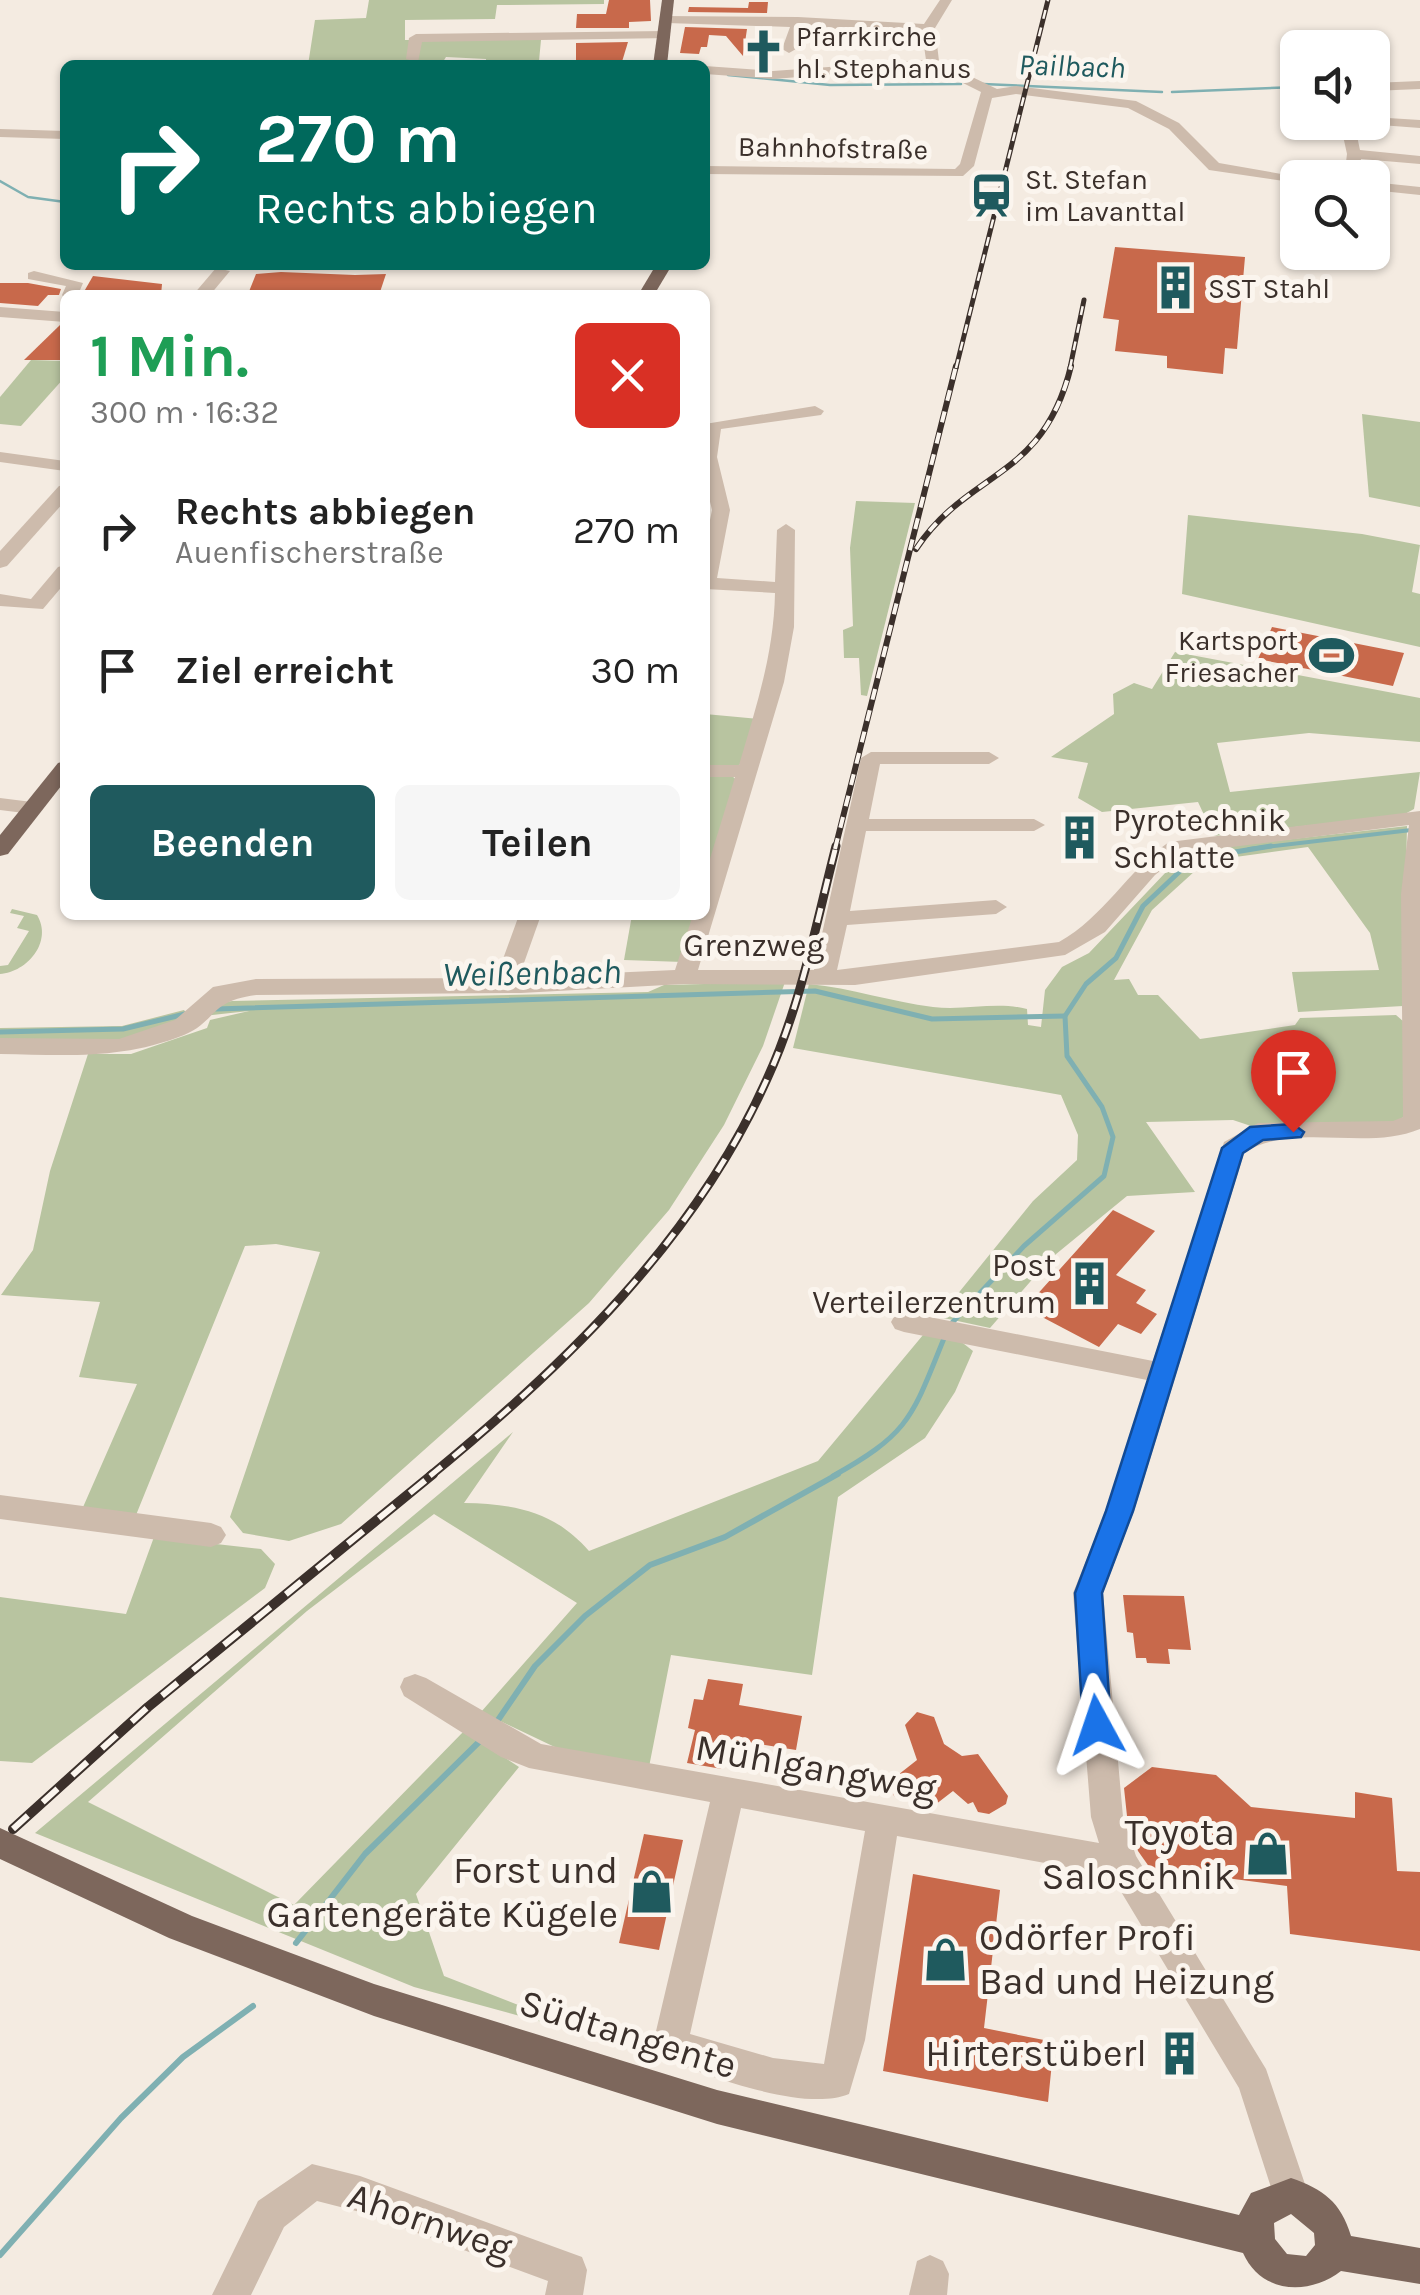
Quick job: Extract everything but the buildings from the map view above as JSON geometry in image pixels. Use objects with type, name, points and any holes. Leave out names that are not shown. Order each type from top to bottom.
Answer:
[{"type":"main road","points":[[661,60],[668,0]]},
{"type":"main road","points":[[0,849],[60,772]]},
{"type":"main road","name":"Südtangente","points":[[0,1843],[182,1927],[374,2000],[718,2107],[1254,2237]]},
{"type":"main road","points":[[1291,2196],[1315,2206],[1325,2216],[1332,2228],[1334,2252],[1314,2275],[1293,2286],[1267,2262],[1254,2237],[1258,2212],[1266,2202],[1291,2196]]},
{"type":"main road","points":[[1334,2252],[1420,2266]]},
{"type":"street","points":[[933,62],[928,28],[946,0]]},
{"type":"street","points":[[666,19],[928,28]]},
{"type":"street","points":[[789,49],[798,22]]},
{"type":"street","points":[[413,59],[416,38],[665,35]]},
{"type":"street","points":[[710,70],[774,75],[933,62],[992,92],[1059,93],[1131,104],[1174,126],[1214,168],[1280,177]]},
{"type":"street","points":[[1390,87],[1420,85]]},
{"type":"street","name":"Bahnhofstraße","points":[[710,170],[958,173],[966,166],[984,100],[992,92]]},
{"type":"street","points":[[1390,123],[1420,124]]},
{"type":"street","points":[[0,132],[60,135]]},
{"type":"street","points":[[1351,140],[1353,160]]},
{"type":"street","points":[[1354,154],[1420,160]]},
{"type":"street","points":[[1390,188],[1420,191]]},
{"type":"street","points":[[205,290],[222,271]]},
{"type":"street","points":[[34,276],[75,283],[72,290]]},
{"type":"street","points":[[0,312],[60,312]]},
{"type":"street","points":[[710,445],[713,426],[815,412]]},
{"type":"street","points":[[0,457],[60,465]]},
{"type":"street","points":[[710,465],[721,510],[710,564]]},
{"type":"street","points":[[0,562],[60,496]]},
{"type":"street","points":[[710,894],[774,682],[786,588],[786,530]]},
{"type":"street","points":[[0,600],[36,605],[60,577]]},
{"type":"street","points":[[710,583],[786,588]]},
{"type":"street","points":[[824,978],[871,758],[989,758]]},
{"type":"street","points":[[710,771],[749,772]]},
{"type":"street","points":[[0,804],[32,808]]},
{"type":"street","points":[[857,824],[1034,825]]},
{"type":"street","points":[[1291,2196],[1254,2081],[1120,1862],[1107,1817],[1088,1593],[1120,1511],[1233,1148],[1258,1132],[1396,1130],[1415,1121],[1412,952],[1419,826]]},
{"type":"street","name":"Grenzweg","points":[[0,1046],[119,1047],[163,1038],[183,1026],[220,992],[256,987],[505,985],[684,977],[854,978],[1064,948],[1094,932],[1162,855],[1177,847],[1419,826]]},
{"type":"street","points":[[835,919],[996,907]]},
{"type":"street","points":[[505,985],[528,920]]},
{"type":"street","points":[[684,977],[702,920]]},
{"type":"street","points":[[904,1322],[1162,1373]]},
{"type":"street","points":[[0,1507],[211,1535]]},
{"type":"street","name":"Mühlgangweg","points":[[414,1687],[540,1758],[1120,1862]]},
{"type":"street","points":[[728,1793],[670,2044],[751,2071],[801,2081],[837,2082],[848,2040],[883,1822]]},
{"type":"street","name":"Ahornweg","points":[[230,2295],[272,2214],[312,2182],[360,2194],[566,2283]]},
{"type":"green space","points":[[369,0],[604,0],[604,4],[497,5],[495,19],[405,20],[405,40],[541,40],[539,60],[446,57],[309,60],[315,20],[366,18]]},
{"type":"green space","points":[[31,360],[60,361],[60,383],[21,426],[0,424],[0,397]]},
{"type":"green space","points":[[1362,414],[1420,422],[1420,507],[1369,497]]},
{"type":"green space","points":[[856,501],[915,503],[867,696],[861,695],[859,658],[844,658],[843,630],[853,626],[850,548]]},
{"type":"green space","points":[[1188,515],[1362,534],[1420,545],[1412,592],[1420,594],[1420,647],[1182,594]]},
{"type":"green space","points":[[1175,652],[1420,698],[1420,742],[1309,733],[1217,743],[1230,792],[1420,772],[1414,809],[1403,815],[1214,836],[1198,802],[1102,812],[1078,798],[1088,763],[1051,757],[1114,714],[1113,694],[1134,683],[1152,689]]},
{"type":"green space","points":[[710,714],[759,719],[746,761],[735,767],[710,767]]},
{"type":"green space","points":[[710,775],[732,776],[739,782],[710,875]]},
{"type":"green space","points":[[1407,826],[1403,1006],[1298,1012],[1292,972],[1379,970],[1370,933],[1308,847],[1206,861],[1152,910],[1114,980],[1129,979],[1138,995],[1158,995],[1200,1039],[1295,1025],[1300,1018],[1396,1015],[1404,1022],[1405,1116],[1395,1123],[1254,1127],[1233,1120],[1146,1122],[1195,1192],[1127,1196],[1050,1259],[990,1328],[939,1317],[1033,1201],[1077,1160],[1078,1135],[1061,1095],[793,1048],[809,984],[933,1007],[1027,1009],[1028,1025],[1041,1027],[1045,990],[1062,967],[1089,953],[1186,851]]},
{"type":"green space","points":[[12,909],[37,915],[42,935],[28,961],[0,974],[0,966],[8,965],[29,931],[17,928],[24,916],[10,913]]},
{"type":"green space","points":[[631,920],[696,920],[683,962],[624,960]]},
{"type":"green space","points":[[785,982],[763,1046],[724,1125],[669,1210],[589,1303],[341,1524],[289,1541],[243,1533],[230,1517],[320,1252],[276,1244],[245,1246],[134,1520],[80,1514],[137,1384],[79,1377],[100,1302],[1,1295],[33,1250],[50,1171],[88,1054],[131,1054],[207,1028],[210,1020],[249,1011],[203,1016],[215,1004],[232,1001],[648,992],[664,985]]},
{"type":"green space","points":[[184,1010],[187,1014],[168,1027],[122,1040],[0,1040],[0,1028],[122,1026]]},
{"type":"green space","points":[[923,1335],[959,1340],[973,1351],[955,1392],[925,1438],[838,1497],[812,1675],[671,1655],[649,1767],[561,1750],[481,1712],[577,1603],[434,1514],[307,1611],[88,1802],[294,1905],[464,1731],[519,1767],[416,1894],[444,1976],[608,2040],[414,1987],[35,1833],[513,1432],[464,1503],[517,1508],[548,1518],[589,1551],[818,1461]]},
{"type":"green space","points":[[154,1537],[261,1549],[275,1564],[265,1588],[32,1763],[0,1761],[0,1597],[126,1614]]},
{"type":"waterway","name":"Pailbach","points":[[728,75],[830,85],[961,84]]},
{"type":"waterway","name":"Pailbach","points":[[983,84],[1162,92]]},
{"type":"waterway","name":"Pailbach","points":[[1172,92],[1280,88]]},
{"type":"waterway","name":"Pailbach","points":[[0,181],[28,197],[60,201]]},
{"type":"waterway","points":[[1262,847],[1420,829]]},
{"type":"waterway","points":[[1262,847],[1271,846]]},
{"type":"waterway","points":[[1065,1016],[1086,984],[1116,958],[1143,906],[1193,859],[1262,847]]},
{"type":"waterway","points":[[1249,849],[1262,847]]},
{"type":"waterway","name":"Weißenbach","points":[[216,1009],[815,991],[932,1019],[1065,1016]]},
{"type":"waterway","name":"Weißenbach","points":[[0,1032],[123,1029],[185,1014]]},
{"type":"waterway","points":[[949,1326],[1024,1246],[1104,1176],[1113,1137],[1102,1107],[1067,1056],[1065,1016]]},
{"type":"waterway","points":[[833,1476],[879,1447],[906,1420],[945,1336]]},
{"type":"waterway","points":[[496,1723],[535,1666],[585,1616],[650,1565],[725,1537],[838,1474]]},
{"type":"waterway","points":[[296,1943],[365,1854],[482,1739]]},
{"type":"waterway","points":[[0,2255],[121,2118],[183,2057],[253,2006]]},
{"type":"railway","points":[[956,368],[1048,0]]},
{"type":"railway","points":[[1070,368],[1084,300]]},
{"type":"railway","points":[[835,849],[956,366]]},
{"type":"railway","points":[[916,549],[937,523],[1024,453],[1042,432],[1058,404],[1071,366]]},
{"type":"railway","points":[[430,1476],[577,1344],[622,1297],[703,1193],[737,1138],[779,1051],[807,964],[836,846]]},
{"type":"railway","points":[[13,1829],[148,1707],[433,1474]]},
{"type":"place","name":"Pfarrkirche hl. Stephanus","points":[[763,52]]},
{"type":"place","name":"St. Stefan im Lavanttal","points":[[992,195]]},
{"type":"place","name":"SST Stahl","points":[[1175,288]]},
{"type":"place","name":"Kartsport Friesacher","points":[[1331,656]]},
{"type":"place","name":"Pyrotechnik Schlatte","points":[[1080,838]]},
{"type":"place","name":"Post Verteilerzentrum","points":[[1089,1283]]},
{"type":"place","name":"Toyota Saloschnik","points":[[1268,1854]]},
{"type":"place","name":"Forst und Gartengeräte Kügele","points":[[651,1892]]},
{"type":"place","name":"Odörfer Profi Bad und Heizung","points":[[946,1959]]},
{"type":"place","name":"Hirterstüberl","points":[[1180,2053]]},
{"type":"route","points":[[1097,1725],[1088,1593],[1120,1511],[1233,1148],[1258,1132],[1293,1132]]}]
